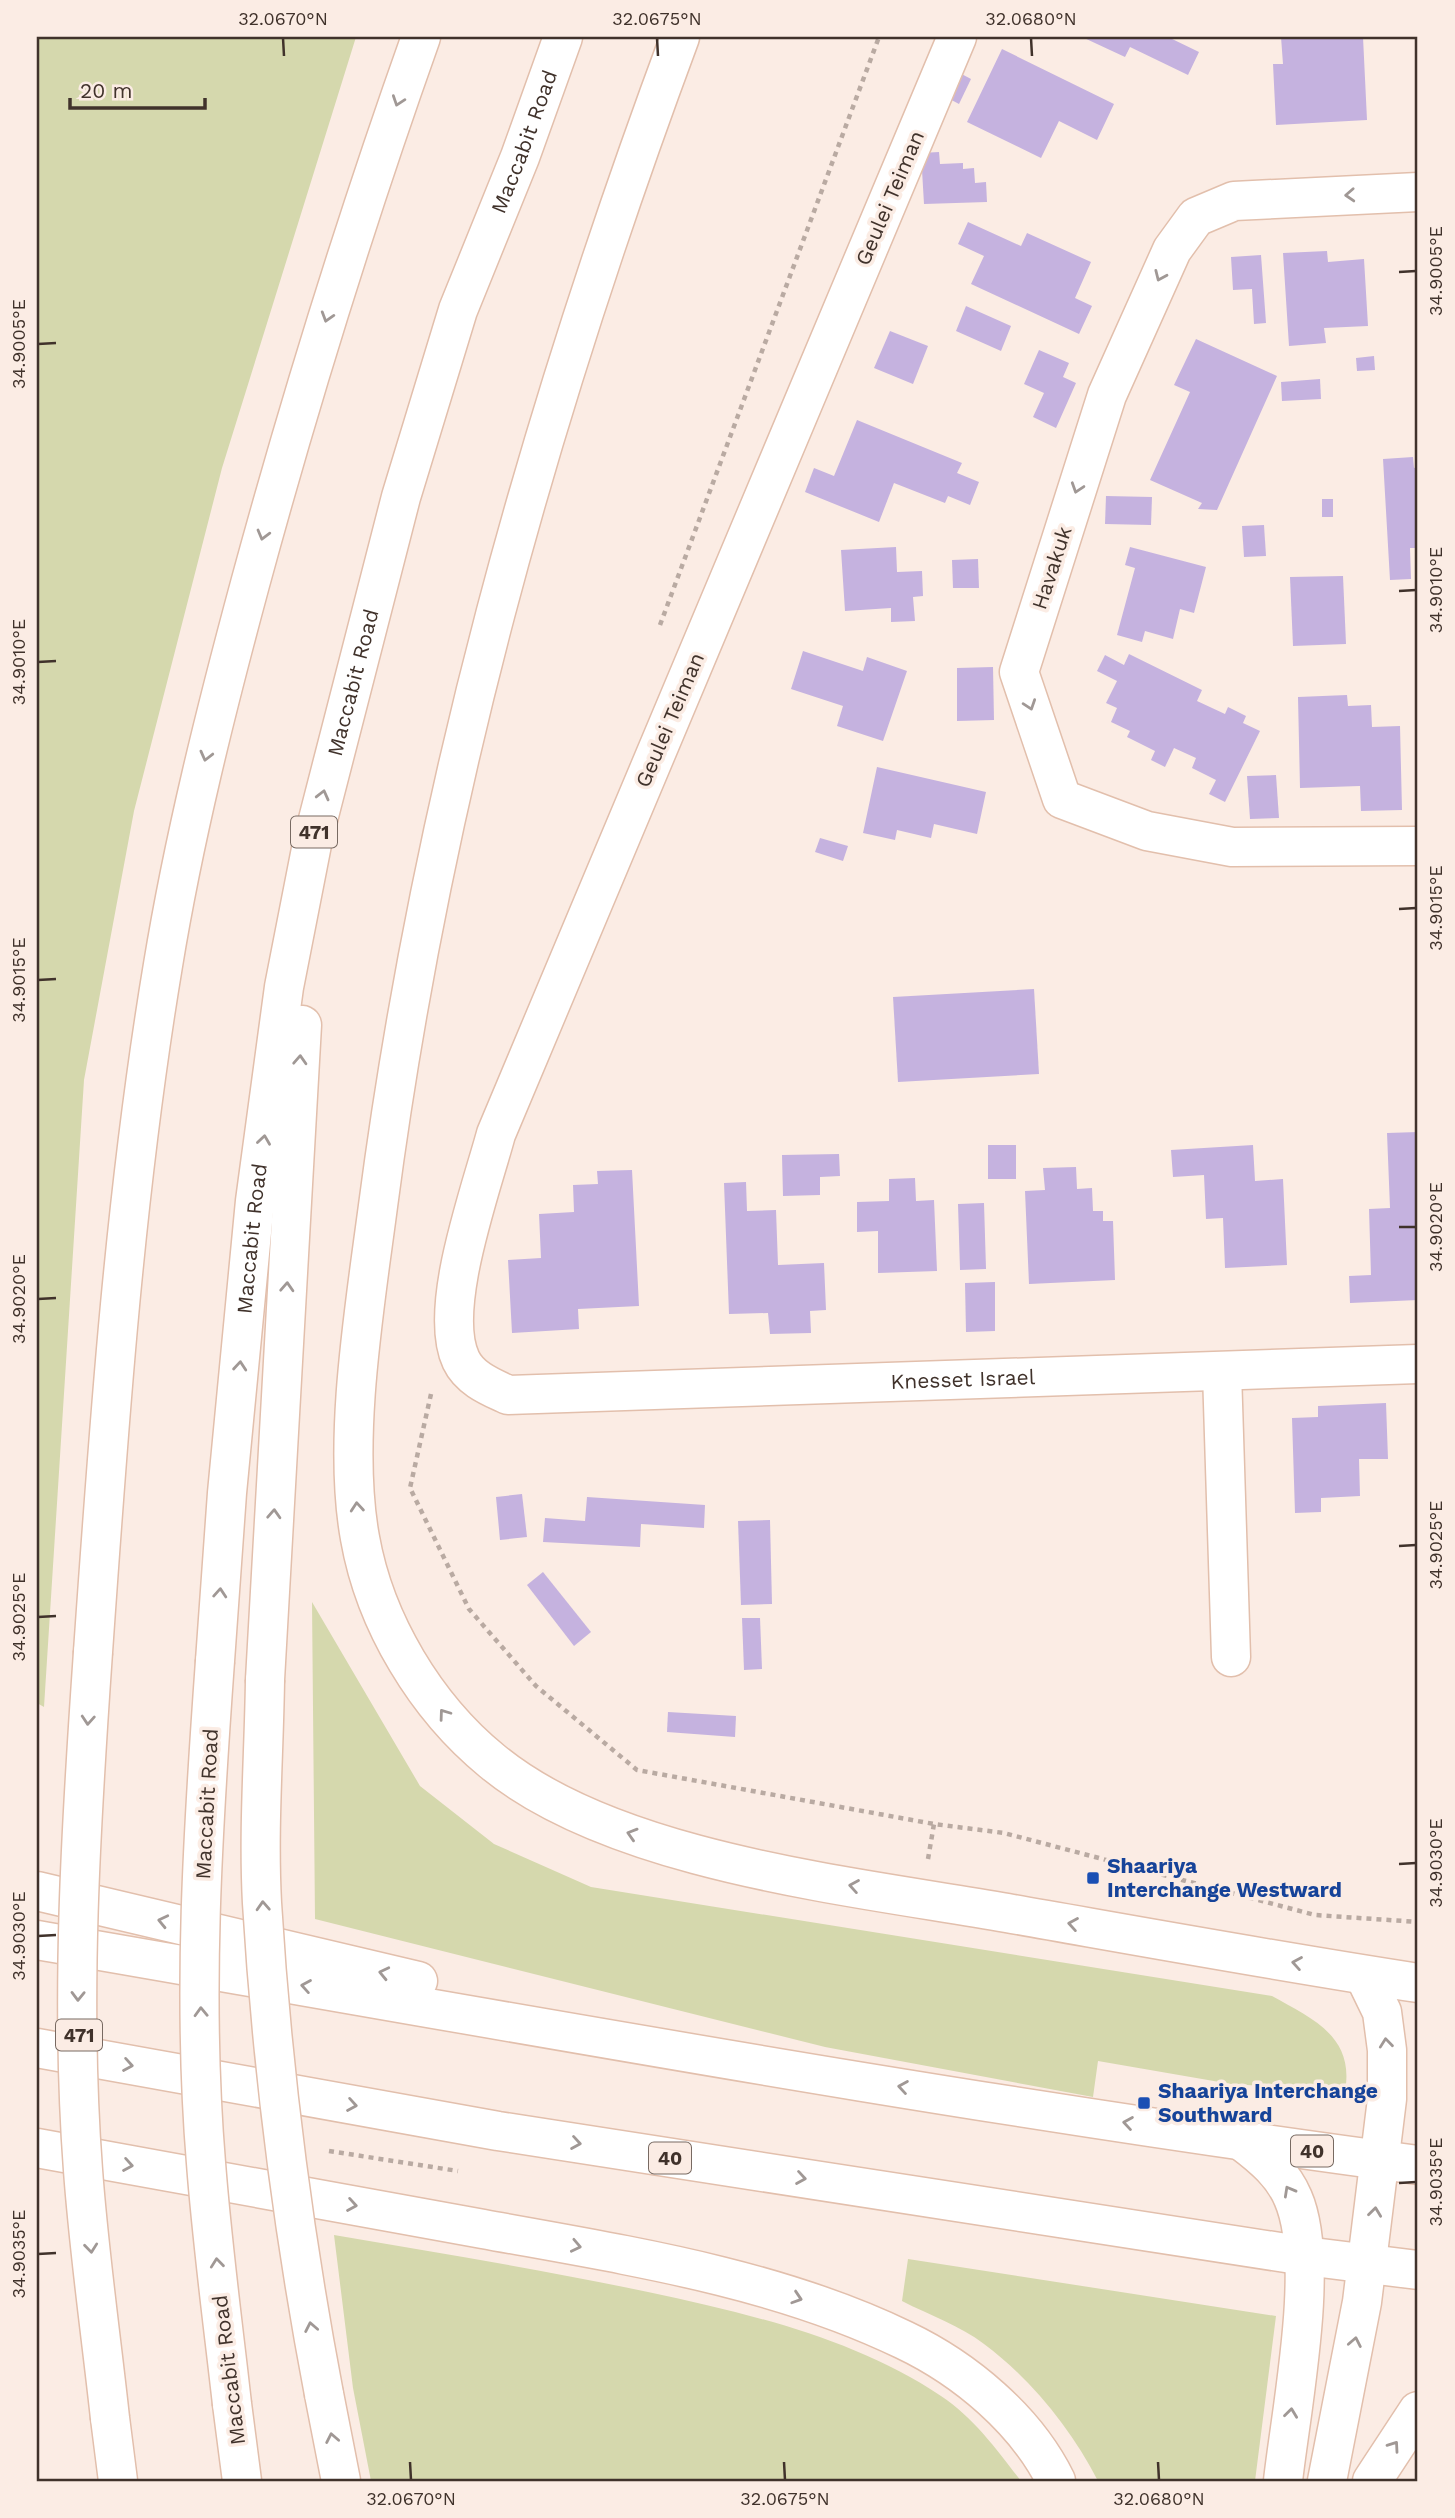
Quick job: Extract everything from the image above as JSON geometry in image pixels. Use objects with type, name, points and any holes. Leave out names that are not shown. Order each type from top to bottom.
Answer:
[{"type":"main road","name":"471","points":[[118,2481],[83,2169],[78,2002],[82,1812],[105,1482],[134,1187],[162,966],[190,825],[231,653],[283,463],[341,274],[421,37]]},
{"type":"main road","name":"Maccabit Road","points":[[242,2481],[206,2161],[200,2002],[204,1818],[227,1493],[256,1201],[284,987],[313,839],[397,510],[458,310],[520,157],[563,37]]},
{"type":"main road","points":[[680,37],[594,278],[522,514],[478,671],[411,985],[388,1130],[358,1380],[354,1469],[360,1537],[375,1594],[409,1664],[449,1722],[496,1765],[562,1807],[617,1829],[712,1858],[855,1886],[1418,1983]]},
{"type":"main road","name":"Geulei Teiman","points":[[508,1395],[481,1382],[462,1363],[454,1338],[453,1299],[496,1134],[957,37]]},
{"type":"main road","name":"Havakuk","points":[[1418,192],[1234,201],[1196,217],[1172,250],[1107,395],[1019,672],[1062,799],[1147,831],[1232,847],[1418,846]]},
{"type":"main road","points":[[313,839],[265,1680],[264,1928],[282,2142],[303,2288],[341,2481]]},
{"type":"main road","name":"Knesset Israel","points":[[508,1395],[1418,1364]]},
{"type":"main road","points":[[1222,1372],[1231,1657]]},
{"type":"main road","points":[[37,1891],[784,2068]]},
{"type":"main road","name":"40","points":[[37,1940],[784,2068],[1243,2142],[1418,2165]]},
{"type":"main road","points":[[1327,2481],[1368,2264],[1381,2160],[1387,2050],[1382,2012],[1374,1989],[1364,1975]]},
{"type":"main road","name":"40","points":[[37,2048],[498,2131],[1305,2256],[1418,2270]]},
{"type":"main road","points":[[1243,2142],[1280,2176],[1293,2198],[1305,2256],[1305,2297],[1283,2481]]},
{"type":"main road","points":[[37,2148],[556,2242],[755,2285],[828,2308],[905,2340],[961,2373],[1010,2418],[1056,2481]]},
{"type":"main road","points":[[1373,2481],[1418,2411]]},
{"type":"path","points":[[430,1401],[410,1488],[469,1609],[536,1686],[637,1770],[934,1824],[1004,1833],[1315,1914],[1418,1922]]},
{"type":"green space","points":[[37,37],[356,37],[222,468],[134,811],[84,1080],[44,1707],[37,1703]]},
{"type":"green space","points":[[312,1602],[420,1786],[494,1844],[591,1887],[1272,1996],[1315,2021],[1337,2043],[1346,2072],[1345,2091],[1231,2084],[1098,2061],[1093,2097],[825,2047],[315,1919]]},
{"type":"green space","points":[[334,2235],[648,2292],[763,2319],[837,2343],[908,2376],[953,2405],[985,2436],[1021,2481],[371,2481],[353,2388]]},
{"type":"green space","points":[[908,2259],[1276,2316],[1255,2481],[1098,2481],[1076,2443],[1049,2406],[1002,2358],[955,2326],[902,2301]]},
{"type":"building","points":[[1082,37],[1168,37],[1199,52],[1188,75],[1130,47],[1125,57]]},
{"type":"building","points":[[1281,37],[1363,37],[1367,120],[1276,125],[1273,64],[1283,64]]},
{"type":"building","points":[[1002,49],[1114,104],[1097,140],[1059,121],[1041,158],[967,122]]},
{"type":"building","points":[[954,70],[971,79],[959,104],[942,95]]},
{"type":"building","points":[[939,152],[940,164],[963,163],[963,169],[974,168],[975,183],[986,182],[987,202],[924,204],[921,153]]},
{"type":"building","points":[[968,222],[1021,246],[1027,233],[1091,262],[1075,298],[1092,306],[1079,334],[971,284],[984,256],[958,244]]},
{"type":"building","points":[[1327,251],[1328,262],[1364,259],[1368,326],[1324,328],[1326,343],[1289,346],[1283,253]]},
{"type":"building","points":[[1261,255],[1266,323],[1254,324],[1252,289],[1233,290],[1231,257]]},
{"type":"building","points":[[966,306],[1011,326],[1001,351],[956,331]]},
{"type":"building","points":[[890,331],[928,346],[913,384],[874,368]]},
{"type":"building","points":[[1196,339],[1277,376],[1217,510],[1198,509],[1202,503],[1150,480],[1190,392],[1174,385]]},
{"type":"building","points":[[1039,350],[1069,363],[1063,377],[1076,383],[1056,428],[1033,417],[1044,393],[1024,384]]},
{"type":"building","points":[[1374,356],[1375,370],[1357,371],[1356,358]]},
{"type":"building","points":[[1320,379],[1321,399],[1282,401],[1281,382]]},
{"type":"building","points":[[857,420],[962,463],[957,473],[979,482],[970,505],[948,496],[945,503],[894,483],[879,522],[805,492],[814,468],[834,476]]},
{"type":"building","points":[[1413,457],[1414,468],[1418,467],[1418,548],[1410,548],[1411,579],[1390,580],[1383,459]]},
{"type":"building","points":[[1106,496],[1152,497],[1151,525],[1105,524]]},
{"type":"building","points":[[1322,499],[1333,499],[1333,517],[1322,517]]},
{"type":"building","points":[[1264,525],[1266,556],[1244,557],[1242,526]]},
{"type":"building","points":[[896,547],[897,572],[922,571],[923,596],[913,597],[915,621],[891,622],[891,608],[845,611],[841,550]]},
{"type":"building","points":[[1130,547],[1206,567],[1194,613],[1180,609],[1173,639],[1145,631],[1142,642],[1117,635],[1135,568],[1125,565]]},
{"type":"building","points":[[978,559],[979,588],[953,588],[952,560]]},
{"type":"building","points":[[1343,576],[1346,644],[1293,646],[1290,577]]},
{"type":"building","points":[[803,651],[863,671],[867,657],[907,671],[883,741],[837,726],[843,706],[791,689]]},
{"type":"building","points":[[1129,654],[1202,690],[1197,701],[1225,714],[1228,707],[1246,716],[1243,723],[1260,731],[1225,802],[1209,794],[1216,780],[1192,768],[1196,758],[1174,748],[1165,767],[1151,760],[1155,751],[1127,737],[1130,731],[1111,722],[1117,708],[1106,703],[1117,681],[1097,671],[1105,655],[1124,665]]},
{"type":"building","points":[[993,667],[994,720],[957,721],[957,668]]},
{"type":"building","points":[[1347,695],[1348,706],[1371,705],[1372,727],[1400,726],[1402,810],[1361,811],[1360,786],[1300,788],[1298,697]]},
{"type":"building","points":[[877,767],[986,792],[977,834],[934,824],[931,838],[897,830],[895,840],[863,833]]},
{"type":"building","points":[[1276,775],[1279,818],[1250,819],[1247,776]]},
{"type":"building","points":[[820,838],[848,846],[843,861],[815,852]]},
{"type":"building","points":[[1034,989],[1039,1074],[898,1082],[893,997]]},
{"type":"building","points":[[1418,1132],[1418,1300],[1350,1303],[1349,1276],[1371,1275],[1369,1209],[1390,1208],[1387,1133]]},
{"type":"building","points":[[988,1145],[1016,1145],[1016,1179],[988,1179]]},
{"type":"building","points":[[1253,1145],[1255,1181],[1283,1179],[1287,1265],[1225,1268],[1223,1218],[1206,1219],[1204,1175],[1173,1177],[1171,1150]]},
{"type":"building","points":[[839,1154],[840,1176],[820,1177],[820,1195],[783,1196],[782,1155]]},
{"type":"building","points":[[1076,1167],[1077,1189],[1092,1188],[1093,1211],[1103,1211],[1103,1221],[1113,1221],[1115,1280],[1029,1284],[1025,1191],[1045,1190],[1043,1168]]},
{"type":"building","points":[[632,1170],[639,1306],[578,1309],[579,1329],[512,1333],[508,1260],[541,1258],[539,1214],[574,1212],[573,1185],[598,1184],[597,1171]]},
{"type":"building","points":[[915,1178],[916,1201],[934,1200],[937,1271],[878,1273],[878,1231],[857,1232],[857,1202],[889,1201],[889,1179]]},
{"type":"building","points":[[746,1182],[747,1211],[776,1210],[778,1265],[824,1263],[826,1310],[810,1311],[811,1333],[770,1334],[768,1313],[729,1314],[724,1183]]},
{"type":"building","points":[[984,1203],[986,1269],[960,1270],[958,1204]]},
{"type":"building","points":[[995,1282],[995,1331],[966,1332],[965,1283]]},
{"type":"building","points":[[1386,1403],[1388,1459],[1359,1459],[1360,1496],[1321,1498],[1321,1512],[1295,1513],[1292,1418],[1318,1417],[1318,1406]]},
{"type":"building","points":[[522,1494],[527,1537],[500,1540],[496,1497]]},
{"type":"building","points":[[587,1497],[705,1505],[704,1528],[641,1524],[640,1547],[543,1542],[545,1518],[585,1521]]},
{"type":"building","points":[[770,1520],[772,1604],[741,1605],[738,1521]]},
{"type":"building","points":[[543,1572],[591,1632],[574,1646],[527,1585]]},
{"type":"building","points":[[742,1618],[760,1618],[762,1669],[744,1670]]},
{"type":"building","points":[[668,1712],[736,1716],[735,1737],[667,1732]]},
{"type":"place","name":"Shaariya Interchange Westward","points":[[1093,1878]]},
{"type":"place","name":"Shaariya Interchange Southward","points":[[1144,2103]]}]
